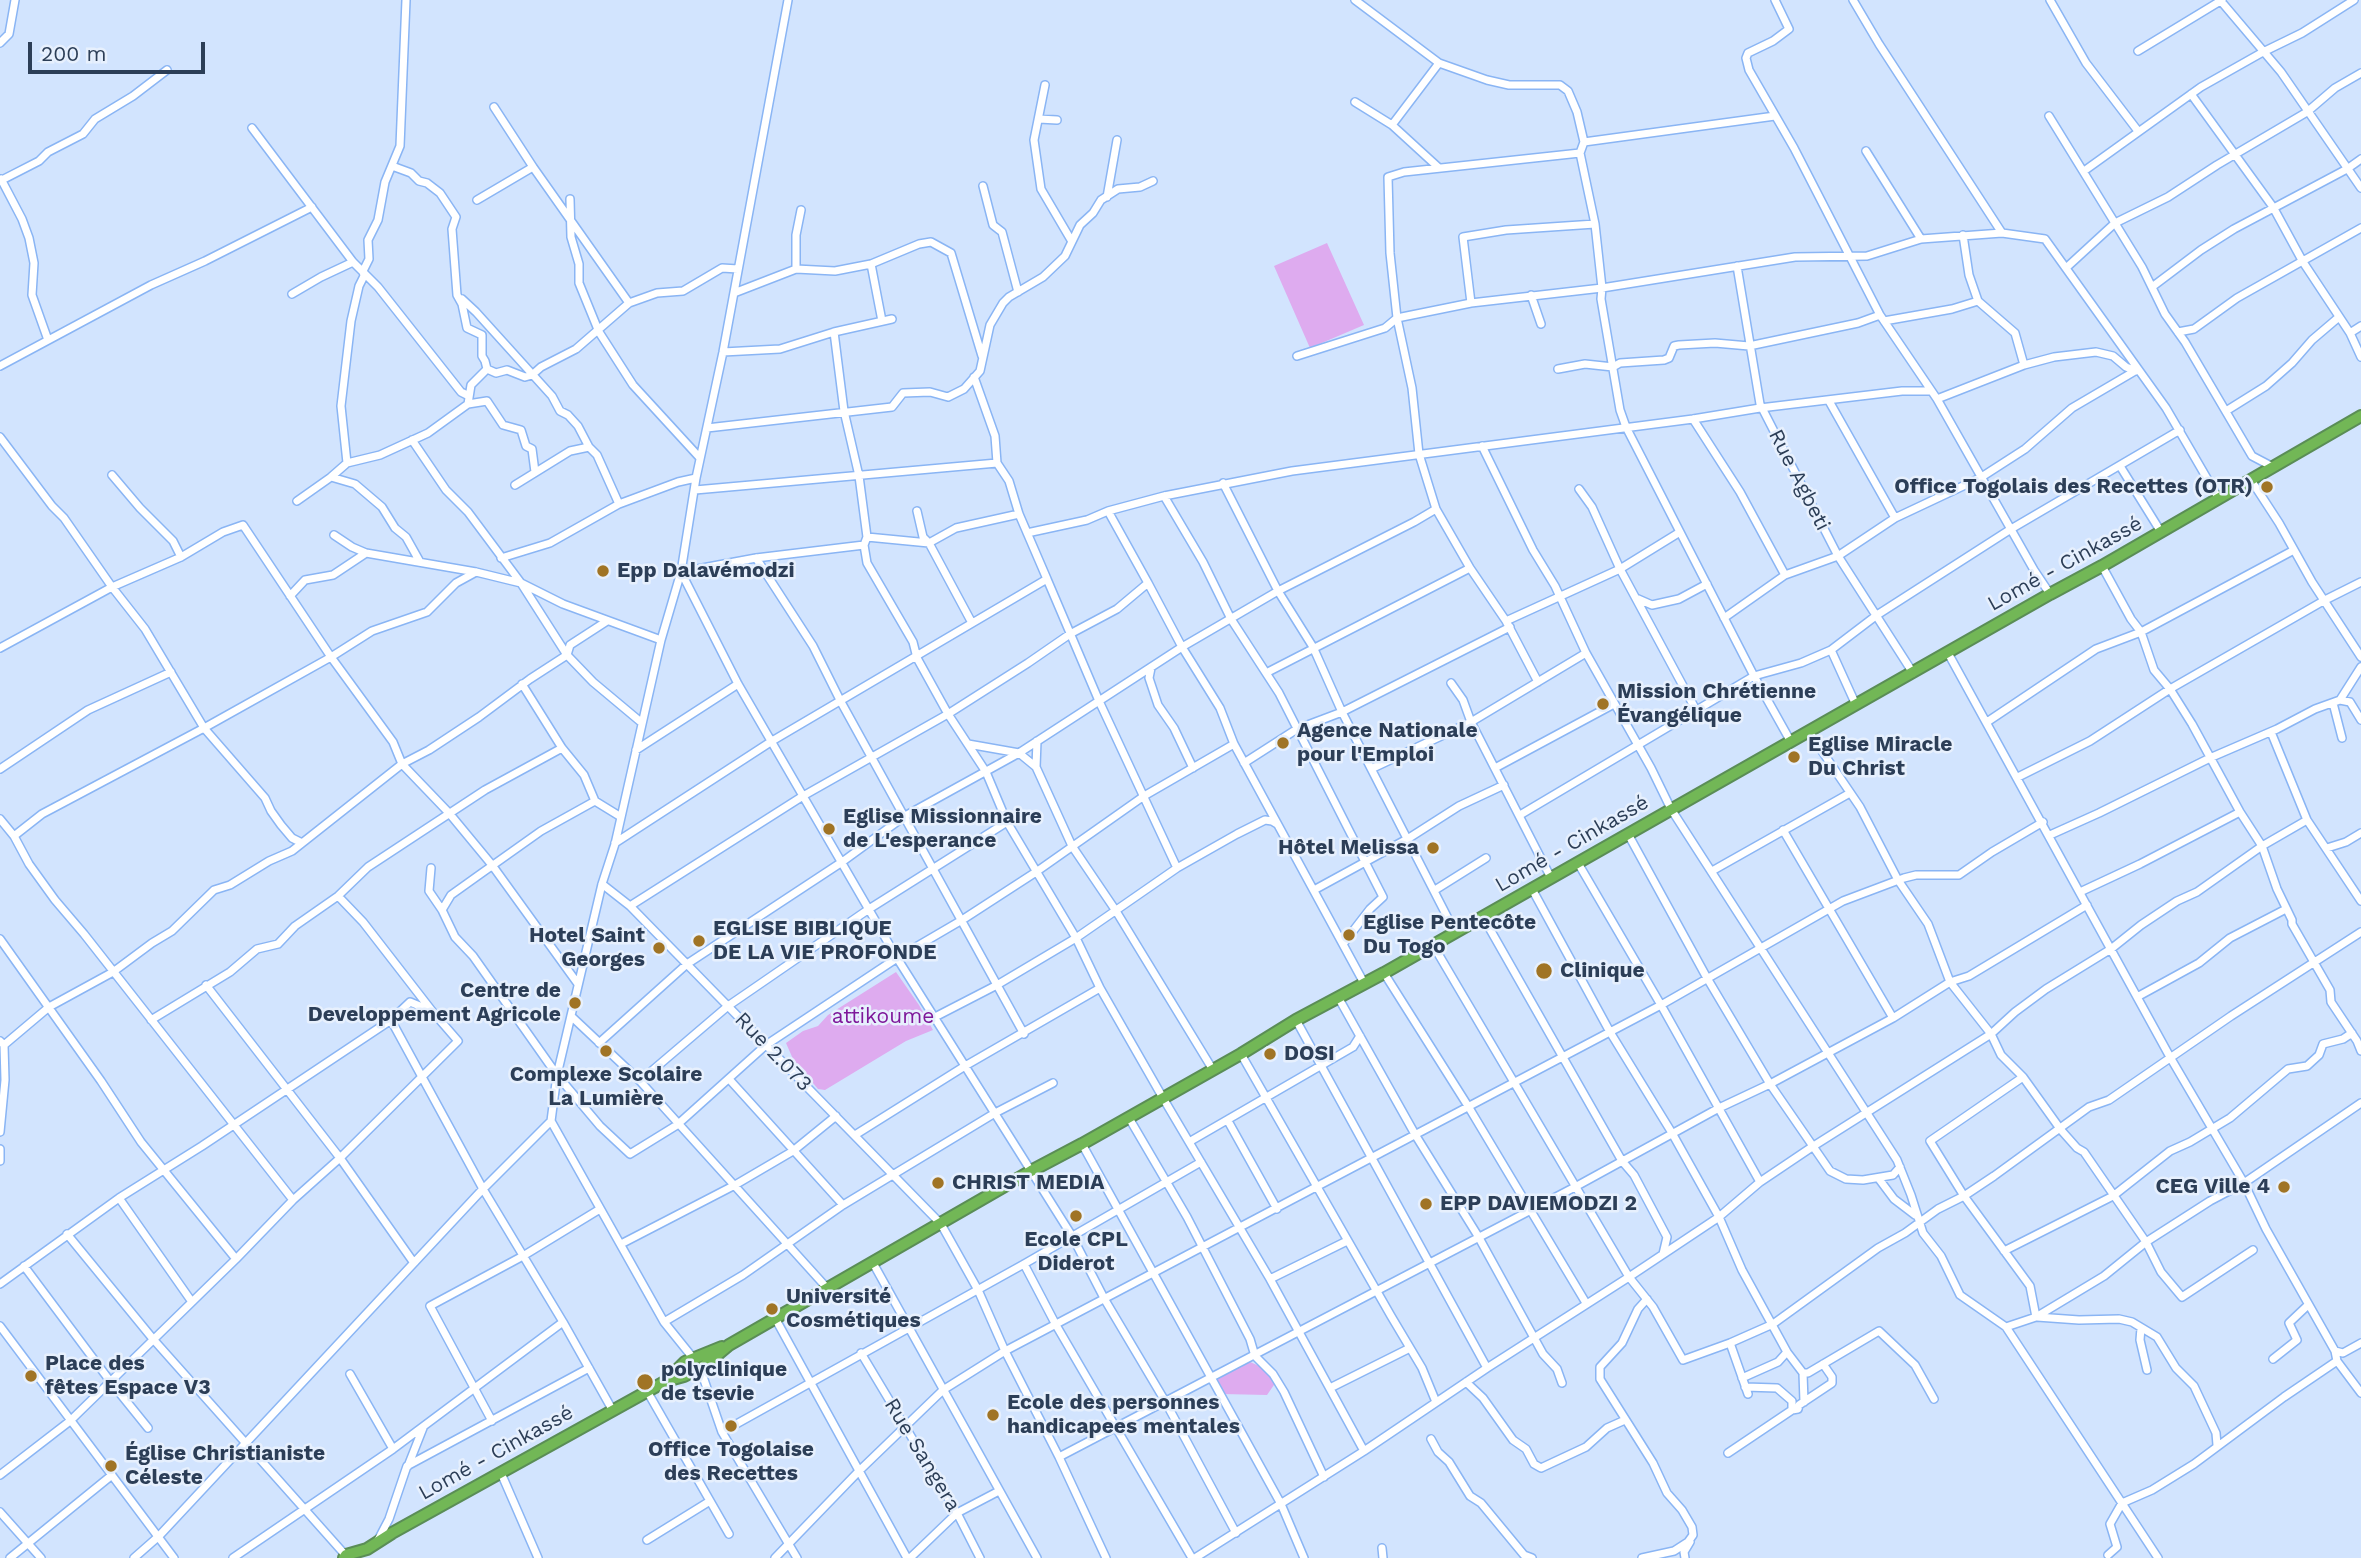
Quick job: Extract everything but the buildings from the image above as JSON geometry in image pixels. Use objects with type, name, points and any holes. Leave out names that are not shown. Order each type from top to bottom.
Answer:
[{"type":"highway","name":"Lomé - Cinkassé","points":[[346,1557],[367,1549],[647,1391],[700,1368],[729,1345],[1031,1171],[2102,566],[2361,416]]},
{"type":"highway","name":"Lomé - Cinkassé","points":[[666,1381],[688,1356],[729,1345]]},
{"type":"street","points":[[0,43],[9,34],[15,0]]},
{"type":"street","points":[[347,463],[341,406],[351,321],[364,276],[363,271],[369,259],[368,240],[378,220],[382,192],[400,146],[406,0]]},
{"type":"street","points":[[688,1356],[664,1322],[551,1121],[557,1075],[578,985],[602,884],[615,844],[661,640],[681,572],[696,478],[723,352],[788,0]]},
{"type":"street","points":[[1355,0],[1438,63],[1509,85],[1560,85],[1568,91],[1577,112],[1584,142],[1580,153],[1595,224],[1601,299],[1620,410],[1626,427],[1724,618],[1791,742]]},
{"type":"street","points":[[1775,0],[1789,29],[1773,41],[1748,53],[1746,58],[1749,70],[1794,148],[1882,318],[1937,399],[1980,478],[2050,594]]},
{"type":"street","points":[[1853,0],[2001,233]]},
{"type":"street","points":[[2050,0],[2087,63],[2137,131]]},
{"type":"street","points":[[2138,51],[2221,0],[2281,72],[2361,188]]},
{"type":"street","points":[[2084,171],[2191,94],[2263,52],[2302,33],[2354,0]]},
{"type":"street","points":[[1392,125],[1438,63]]},
{"type":"street","points":[[48,340],[32,295],[34,263],[29,238],[1,179],[40,161],[48,152],[83,134],[95,119],[133,96],[167,70]]},
{"type":"street","points":[[2066,268],[2115,223],[2168,197],[2307,112],[2335,88],[2361,73]]},
{"type":"street","points":[[1045,85],[1034,139],[1041,189],[1071,240]]},
{"type":"street","points":[[2191,94],[2273,207],[2303,262],[2350,333],[2361,357]]},
{"type":"street","points":[[1355,102],[1392,125],[1439,168]]},
{"type":"street","points":[[494,107],[629,303]]},
{"type":"street","points":[[1584,142],[1775,116]]},
{"type":"street","points":[[2049,116],[2252,456],[2273,467]]},
{"type":"street","points":[[1040,119],[1057,120]]},
{"type":"street","points":[[252,128],[354,262],[468,400],[487,401],[503,425],[521,430],[526,446],[532,449],[534,472]]},
{"type":"street","points":[[1107,197],[1117,140]]},
{"type":"street","points":[[1867,151],[1921,239]]},
{"type":"street","points":[[1538,682],[1508,624],[1470,568],[1436,509],[1419,454],[1412,388],[1397,318],[1390,253],[1388,177],[1439,168],[1580,153]]},
{"type":"street","points":[[2152,287],[2202,250],[2361,159]]},
{"type":"street","points":[[392,166],[428,183],[440,193],[456,217],[452,229],[457,295],[462,304],[467,328],[482,335],[482,356],[487,369],[496,373],[507,370],[525,377],[532,375],[599,332],[629,303],[657,293],[683,291],[722,268],[738,269]]},
{"type":"street","points":[[477,200],[533,167]]},
{"type":"street","points":[[707,428],[892,407],[903,393],[930,392],[948,397],[964,389],[980,371],[994,315],[1009,297],[1044,277],[1065,256],[1080,225],[1093,213],[1101,200],[1118,189],[1140,187],[1153,181]]},
{"type":"street","points":[[983,186],[993,225],[1002,232],[1018,292]]},
{"type":"street","points":[[570,199],[571,237],[579,264],[579,283],[599,332],[633,385],[700,458]]},
{"type":"street","points":[[0,366],[151,285],[312,207]]},
{"type":"street","points":[[796,270],[796,234],[801,211]]},
{"type":"street","points":[[1471,303],[1463,237],[1506,230],[1595,224]]},
{"type":"street","points":[[2178,332],[2194,329],[2236,298],[2361,228]]},
{"type":"street","points":[[1297,356],[1385,328],[1397,318],[1471,303],[1602,288],[1795,257],[1867,256],[1921,239],[2001,233],[2045,239],[2180,430],[2219,499]]},
{"type":"street","points":[[1962,235],[1969,275],[1978,301],[2015,333],[2024,365]]},
{"type":"street","points":[[734,293],[796,270],[835,271],[871,264],[919,244],[931,242],[951,253],[968,303],[977,347],[982,356]]},
{"type":"street","points":[[292,294],[354,262]]},
{"type":"street","points":[[871,264],[882,321]]},
{"type":"street","name":"Rue Agbeti","points":[[1737,266],[1762,408],[1838,556],[1913,673]]},
{"type":"street","points":[[457,295],[476,312],[552,396],[560,411],[578,426],[589,447],[597,455],[619,504]]},
{"type":"street","points":[[1531,295],[1541,324]]},
{"type":"street","points":[[1559,369],[1585,364],[1613,367],[1620,363],[1664,360],[1669,358],[1674,346],[1679,345],[1715,343],[1749,346],[1882,318],[1952,309],[1978,301]]},
{"type":"street","points":[[2226,411],[2266,386],[2339,317]]},
{"type":"street","points":[[723,352],[780,349],[834,332],[892,319]]},
{"type":"street","points":[[2350,333],[2361,326]]},
{"type":"street","points":[[834,332],[844,411],[859,476],[867,563],[913,642],[917,658],[948,714],[986,772],[1007,822],[1076,938],[1100,988],[1163,1098],[1270,1279],[1364,1451]]},
{"type":"street","points":[[1937,399],[2024,365],[2054,357],[2095,352],[2113,356],[2137,371]]},
{"type":"street","points":[[297,501],[347,463],[380,455],[428,433],[468,400],[471,385],[487,369]]},
{"type":"street","points":[[1724,618],[1785,575],[1838,556],[1895,517],[1980,478],[2025,449],[2072,408],[2137,371]]},
{"type":"street","points":[[974,377],[995,436],[997,463],[1009,481],[1027,533],[1099,701],[1177,868]]},
{"type":"street","points":[[1027,533],[1087,520],[1108,511],[1223,483],[1762,408],[1902,391],[1931,391]]},
{"type":"street","points":[[1829,401],[1895,517]]},
{"type":"street","points":[[1693,419],[1740,492],[1785,575]]},
{"type":"street","points":[[1520,815],[1754,676],[1801,663],[1831,650],[1877,615],[2011,529],[2180,430]]},
{"type":"street","points":[[0,437],[64,518],[145,629],[204,728],[265,799],[292,838],[302,843]]},
{"type":"street","points":[[412,440],[446,490],[468,512],[522,583],[567,655],[593,682],[642,723]]},
{"type":"street","points":[[1482,446],[1586,653],[1671,809],[1900,1167],[1923,1233],[1941,1256],[1960,1295],[2006,1327],[2158,1558]]},
{"type":"street","points":[[515,485],[570,451],[589,447]]},
{"type":"street","points":[[695,490],[997,463]]},
{"type":"street","points":[[2120,466],[2161,532]]},
{"type":"street","points":[[112,475],[173,541],[181,557]]},
{"type":"street","points":[[331,477],[355,484],[382,507],[395,528],[406,537],[420,562]]},
{"type":"street","points":[[501,558],[550,543],[619,504],[696,478]]},
{"type":"street","points":[[2251,480],[2361,657]]},
{"type":"street","points":[[1223,483],[1278,591],[1313,648],[1342,712],[1455,932]]},
{"type":"street","points":[[1580,489],[1592,507],[1620,569],[1696,710]]},
{"type":"street","points":[[1164,496],[1203,562],[1231,619],[1266,673],[1297,729],[1383,897],[1370,909],[1343,944]]},
{"type":"street","points":[[599,1043],[687,964],[842,862],[905,816],[1019,753],[1182,647],[1278,591],[1436,509]]},
{"type":"street","points":[[917,511],[923,537],[929,543],[972,623]]},
{"type":"street","points":[[1108,511],[1182,647],[1220,708],[1234,744],[1364,983]]},
{"type":"street","points":[[681,572],[865,541],[929,543],[956,528],[1020,514]]},
{"type":"street","points":[[0,648],[112,587],[181,557],[243,525],[331,657],[393,742],[402,764],[449,813],[492,865],[578,985]]},
{"type":"street","points":[[1244,763],[1297,729],[1342,712],[1559,597],[1620,569],[1680,532]]},
{"type":"street","points":[[334,535],[352,548],[388,559],[476,572],[522,583],[564,604],[661,640]]},
{"type":"street","points":[[1987,722],[2096,649],[2141,632],[2294,550]]},
{"type":"street","points":[[290,596],[306,580],[333,575],[366,553]]},
{"type":"street","points":[[756,558],[813,646],[841,702],[874,757],[1024,1034]]},
{"type":"street","points":[[2102,566],[2141,632],[2154,670],[2170,689],[2262,846],[2292,924],[2330,990],[2331,1002],[2361,1051]]},
{"type":"street","points":[[1266,673],[1470,568]]},
{"type":"street","points":[[14,836],[42,814],[204,728],[372,631],[427,612],[456,583],[476,572]]},
{"type":"street","points":[[681,572],[738,684],[897,958],[1072,1236],[1236,1533]]},
{"type":"street","points":[[615,844],[772,741],[1047,579]]},
{"type":"street","points":[[2018,777],[2090,741],[2170,689],[2361,582]]},
{"type":"street","points":[[630,906],[803,796],[948,714],[1070,634],[1117,609],[1148,583]]},
{"type":"street","points":[[1636,598],[1652,605],[1679,599],[1707,584]]},
{"type":"street","points":[[0,1132],[5,1080],[2,1043],[49,1007],[113,972],[152,943],[172,932],[214,890],[245,876],[302,843],[402,764],[479,718],[567,655],[570,645],[607,621]]},
{"type":"street","points":[[1831,650],[1856,705]]},
{"type":"street","points":[[1373,768],[1471,722],[1586,653]]},
{"type":"street","points":[[1948,653],[2170,1057],[2244,1183],[2335,1351],[2337,1361],[2361,1392]]},
{"type":"street","points":[[2342,738],[2336,702],[2361,667]]},
{"type":"street","points":[[1151,668],[1149,678],[1158,705],[1174,728],[1193,768]]},
{"type":"street","points":[[0,769],[88,710],[171,672]]},
{"type":"street","points":[[523,684],[562,748],[584,775],[595,801],[621,817]]},
{"type":"street","points":[[636,751],[738,684]]},
{"type":"street","points":[[1451,684],[1462,700],[1551,878]]},
{"type":"street","points":[[2050,835],[2315,709],[2336,702],[2350,702],[2361,720]]},
{"type":"street","points":[[1495,768],[1614,704]]},
{"type":"street","points":[[1809,732],[1850,793],[1898,880],[1928,924],[1950,982],[1990,1034],[2001,1055],[2023,1077],[2061,1130],[2084,1152],[2146,1242],[2161,1272],[2182,1297],[2253,1250]]},
{"type":"street","points":[[2271,732],[2307,820],[2361,901]]},
{"type":"street","points":[[1036,767],[1037,741]]},
{"type":"street","points":[[968,744],[1019,753],[1036,767],[1072,846],[1116,911],[1213,1070]]},
{"type":"street","points":[[431,868],[429,891],[455,937],[473,956],[557,1075],[600,1126],[630,1154],[677,1125],[766,1045],[897,958],[1036,872],[1144,796],[1234,744]]},
{"type":"street","points":[[151,1020],[230,972],[257,949],[278,944],[295,926],[338,896],[368,867],[449,813],[562,748]]},
{"type":"street","points":[[1314,890],[1409,838],[1459,806],[1504,785]]},
{"type":"street","points":[[1712,871],[1850,793]]},
{"type":"street","points":[[442,910],[451,895],[492,865],[541,831],[595,801]]},
{"type":"street","points":[[2080,892],[2240,812]]},
{"type":"street","points":[[0,819],[55,900],[293,1200]]},
{"type":"street","points":[[934,1017],[997,985],[1076,938],[1177,868],[1265,820],[1278,825]]},
{"type":"street","points":[[1024,1264],[1116,1429],[1194,1558],[1324,1477],[1663,1255],[1719,1217],[1760,1182],[1866,1111],[1990,1034],[2046,989],[2111,949],[2177,901],[2307,820]]},
{"type":"street","points":[[640,1082],[728,1006],[869,909],[1007,822]]},
{"type":"street","points":[[775,1558],[859,1471],[943,1390],[1004,1351],[1611,1032],[1763,949],[1843,901],[1916,875],[1959,875],[2043,822]]},
{"type":"street","points":[[1783,830],[1893,1018]]},
{"type":"street","points":[[2327,848],[2346,842],[2361,833]]},
{"type":"street","points":[[1629,834],[1707,978],[1770,1084],[1830,1171],[1846,1179],[1879,1179],[1893,1175],[1900,1167]]},
{"type":"street","points":[[1435,890],[1486,858]]},
{"type":"street","points":[[1578,863],[1760,1182]]},
{"type":"street","name":"Rue 2.073","points":[[602,884],[630,906],[941,1224],[978,1290],[1004,1351],[1059,1457],[1106,1558]]},
{"type":"street","points":[[1532,889],[1611,1032],[1719,1217],[1742,1270],[1787,1352],[1802,1373],[1798,1403]]},
{"type":"street","points":[[0,1475],[70,1421],[458,1041],[338,896]]},
{"type":"street","points":[[1059,1457],[1575,1187],[1719,1108],[1828,1054],[1950,982],[1969,976],[2087,905]]},
{"type":"street","points":[[2137,997],[2199,963],[2230,938],[2286,909]]},
{"type":"street","points":[[1483,917],[1622,1161],[1634,1175],[1667,1237],[1663,1255]]},
{"type":"street","points":[[1433,945],[1629,1277],[1647,1299],[1683,1360],[1773,1324],[1918,1220],[1964,1196],[2061,1130],[2089,1107],[2109,1100],[2361,932]]},
{"type":"street","points":[[0,939],[141,1142],[236,1259]]},
{"type":"street","points":[[1384,973],[1468,1106],[1586,1303]]},
{"type":"street","points":[[206,985],[340,1158],[414,1263]]},
{"type":"street","points":[[855,1135],[965,1066],[1100,988]]},
{"type":"street","points":[[1338,997],[1416,1136],[1478,1236],[1543,1354],[1557,1369],[1562,1383]]},
{"type":"street","points":[[0,1284],[67,1234],[391,1020],[410,1002],[432,1011]]},
{"type":"street","points":[[571,1016],[640,1082],[827,1288]]},
{"type":"street","points":[[391,1020],[483,1189],[563,1322],[612,1411]]},
{"type":"street","points":[[1296,1020],[1487,1368]]},
{"type":"street","points":[[2004,1251],[2113,1196],[2170,1151],[2230,1118],[2288,1069],[2307,1066],[2319,1055],[2323,1044],[2343,1039],[2352,1033]]},
{"type":"street","points":[[1189,1142],[1353,1047],[1360,1036]]},
{"type":"street","points":[[1241,1054],[1423,1368],[1437,1402]]},
{"type":"street","points":[[2023,1077],[1930,1141],[1964,1196],[2031,1286],[2036,1317]]},
{"type":"street","points":[[729,1079],[843,1206]]},
{"type":"street","points":[[664,1322],[743,1275],[843,1206],[995,1114],[1053,1083]]},
{"type":"street","points":[[2006,1327],[2036,1317],[2104,1276],[2146,1242],[2210,1201],[2244,1183],[2361,1104]]},
{"type":"street","points":[[621,1244],[736,1185],[793,1151],[835,1116]]},
{"type":"street","points":[[1129,1118],[1204,1248],[1250,1339],[1255,1356],[1273,1374],[1284,1392],[1324,1477]]},
{"type":"street","points":[[134,1558],[159,1536],[483,1189],[551,1121]]},
{"type":"street","points":[[1228,1121],[1278,1209]]},
{"type":"street","points":[[1082,1144],[1281,1504],[1304,1558]]},
{"type":"street","points":[[0,1149],[0,1161]]},
{"type":"street","points":[[722,1432],[978,1290],[1200,1162]]},
{"type":"street","points":[[1879,1179],[1894,1199],[1918,1220]]},
{"type":"street","points":[[119,1199],[192,1302]]},
{"type":"street","points":[[492,1421],[429,1306],[523,1256],[600,1209]]},
{"type":"street","points":[[67,1234],[153,1339],[346,1557]]},
{"type":"street","points":[[1667,1237],[1681,1242]]},
{"type":"street","points":[[1270,1279],[1348,1241]]},
{"type":"street","points":[[873,1263],[1037,1558]]},
{"type":"street","points":[[24,1266],[148,1428]]},
{"type":"street","points":[[1647,1299],[1638,1309],[1622,1343],[1598,1371],[1600,1379],[1661,1477],[1667,1493],[1692,1527],[1693,1535],[1684,1552],[1685,1558]]},
{"type":"street","points":[[2273,1359],[2297,1340],[2289,1323],[2308,1305]]},
{"type":"street","points":[[2036,1317],[2119,1319],[2132,1322],[2157,1337],[2176,1367],[2194,1386],[2216,1433],[2217,1445]]},
{"type":"street","points":[[775,1318],[909,1558],[957,1513],[999,1491]]},
{"type":"street","points":[[233,1558],[393,1449],[563,1322]]},
{"type":"street","points":[[0,1326],[174,1558]]},
{"type":"street","points":[[2141,1328],[2140,1340],[2147,1370]]},
{"type":"street","points":[[1802,1373],[1823,1364],[1879,1331],[1915,1365],[1934,1399]]},
{"type":"street","points":[[1730,1343],[1746,1390],[1772,1386],[1798,1403]]},
{"type":"street","points":[[2335,1351],[2343,1353],[2361,1343]]},
{"type":"street","points":[[1330,1388],[1410,1348]]},
{"type":"street","points":[[1742,1378],[1778,1362],[1787,1352]]},
{"type":"street","name":"Rue Sangera","points":[[862,1353],[981,1558]]},
{"type":"street","points":[[2108,1555],[2117,1547],[2110,1524],[2122,1503],[2152,1490],[2194,1464],[2337,1361]]},
{"type":"street","points":[[1728,1453],[1798,1403],[1832,1383],[1832,1377],[1823,1364]]},
{"type":"street","points":[[407,1466],[589,1368]]},
{"type":"street","points":[[700,1368],[722,1432],[797,1558]]},
{"type":"street","points":[[350,1374],[393,1449]]},
{"type":"street","points":[[689,1374],[704,1384]]},
{"type":"street","points":[[1466,1382],[1483,1398],[1513,1440],[1526,1449],[1534,1464],[1541,1468],[1586,1447],[1607,1428],[1625,1420]]},
{"type":"street","points":[[647,1391],[729,1534]]},
{"type":"street","points":[[378,1541],[424,1426]]},
{"type":"street","points":[[1431,1439],[1470,1496],[1481,1503],[1524,1555],[1532,1558]]},
{"type":"street","points":[[501,1473],[538,1558]]},
{"type":"street","points":[[10,1558],[112,1475]]},
{"type":"street","points":[[647,1539],[710,1501]]},
{"type":"street","points":[[0,1512],[41,1558]]},
{"type":"street","points":[[1643,1558],[1674,1551],[1688,1542],[1693,1535]]},
{"type":"street","points":[[1382,1548],[1383,1558]]},
{"type":"green space","points":[[1327,243],[1364,325],[1310,348],[1274,266]]},
{"type":"green space","name":"attikoume","points":[[896,972],[933,1030],[906,1041],[825,1090],[818,1089],[793,1059],[786,1043],[803,1031],[818,1026],[828,1015]]},
{"type":"green space","points":[[1248,1361],[1268,1370],[1276,1382],[1267,1395],[1222,1394],[1216,1377]]},
{"type":"place","name":"Office Togolais des Recettes (OTR)","points":[[2267,487]]},
{"type":"place","name":"Epp Dalavémodzi","points":[[603,571]]},
{"type":"place","name":"Mission Chrétienne Évangélique","points":[[1603,704]]},
{"type":"place","name":"Agence Nationale pour l'Emploi","points":[[1283,743]]},
{"type":"place","name":"Eglise Miracle Du Christ","points":[[1794,757]]},
{"type":"place","name":"Eglise Missionnaire de L'esperance","points":[[829,829]]},
{"type":"place","name":"Hôtel Melissa","points":[[1433,848]]},
{"type":"place","name":"Eglise Pentecôte Du Togo","points":[[1349,935]]},
{"type":"place","name":"EGLISE BIBLIQUE DE LA VIE PROFONDE","points":[[699,941]]},
{"type":"place","name":"Hotel Saint Georges","points":[[659,948]]},
{"type":"place","name":"Clinique","points":[[1544,971]]},
{"type":"place","name":"Centre de Developpement Agricole","points":[[575,1003]]},
{"type":"place","name":"Complexe Scolaire La Lumière","points":[[606,1051]]},
{"type":"place","name":"DOSI","points":[[1270,1054]]},
{"type":"place","name":"CHRIST MEDIA","points":[[938,1183]]},
{"type":"place","name":"CEG Ville 4","points":[[2284,1187]]},
{"type":"place","name":"EPP DAVIEMODZI 2","points":[[1426,1204]]},
{"type":"place","name":"Ecole CPL Diderot","points":[[1076,1216]]},
{"type":"place","name":"Université Cosmétiques","points":[[772,1309]]},
{"type":"place","name":"Place des fêtes Espace V3","points":[[31,1376]]},
{"type":"place","name":"polyclinique de tsevie","points":[[645,1382]]},
{"type":"place","name":"Ecole des personnes handicapees mentales","points":[[993,1415]]},
{"type":"place","name":"Office Togolaise des Recettes","points":[[731,1426]]},
{"type":"place","name":"Église Christianiste Céleste","points":[[111,1466]]}]
